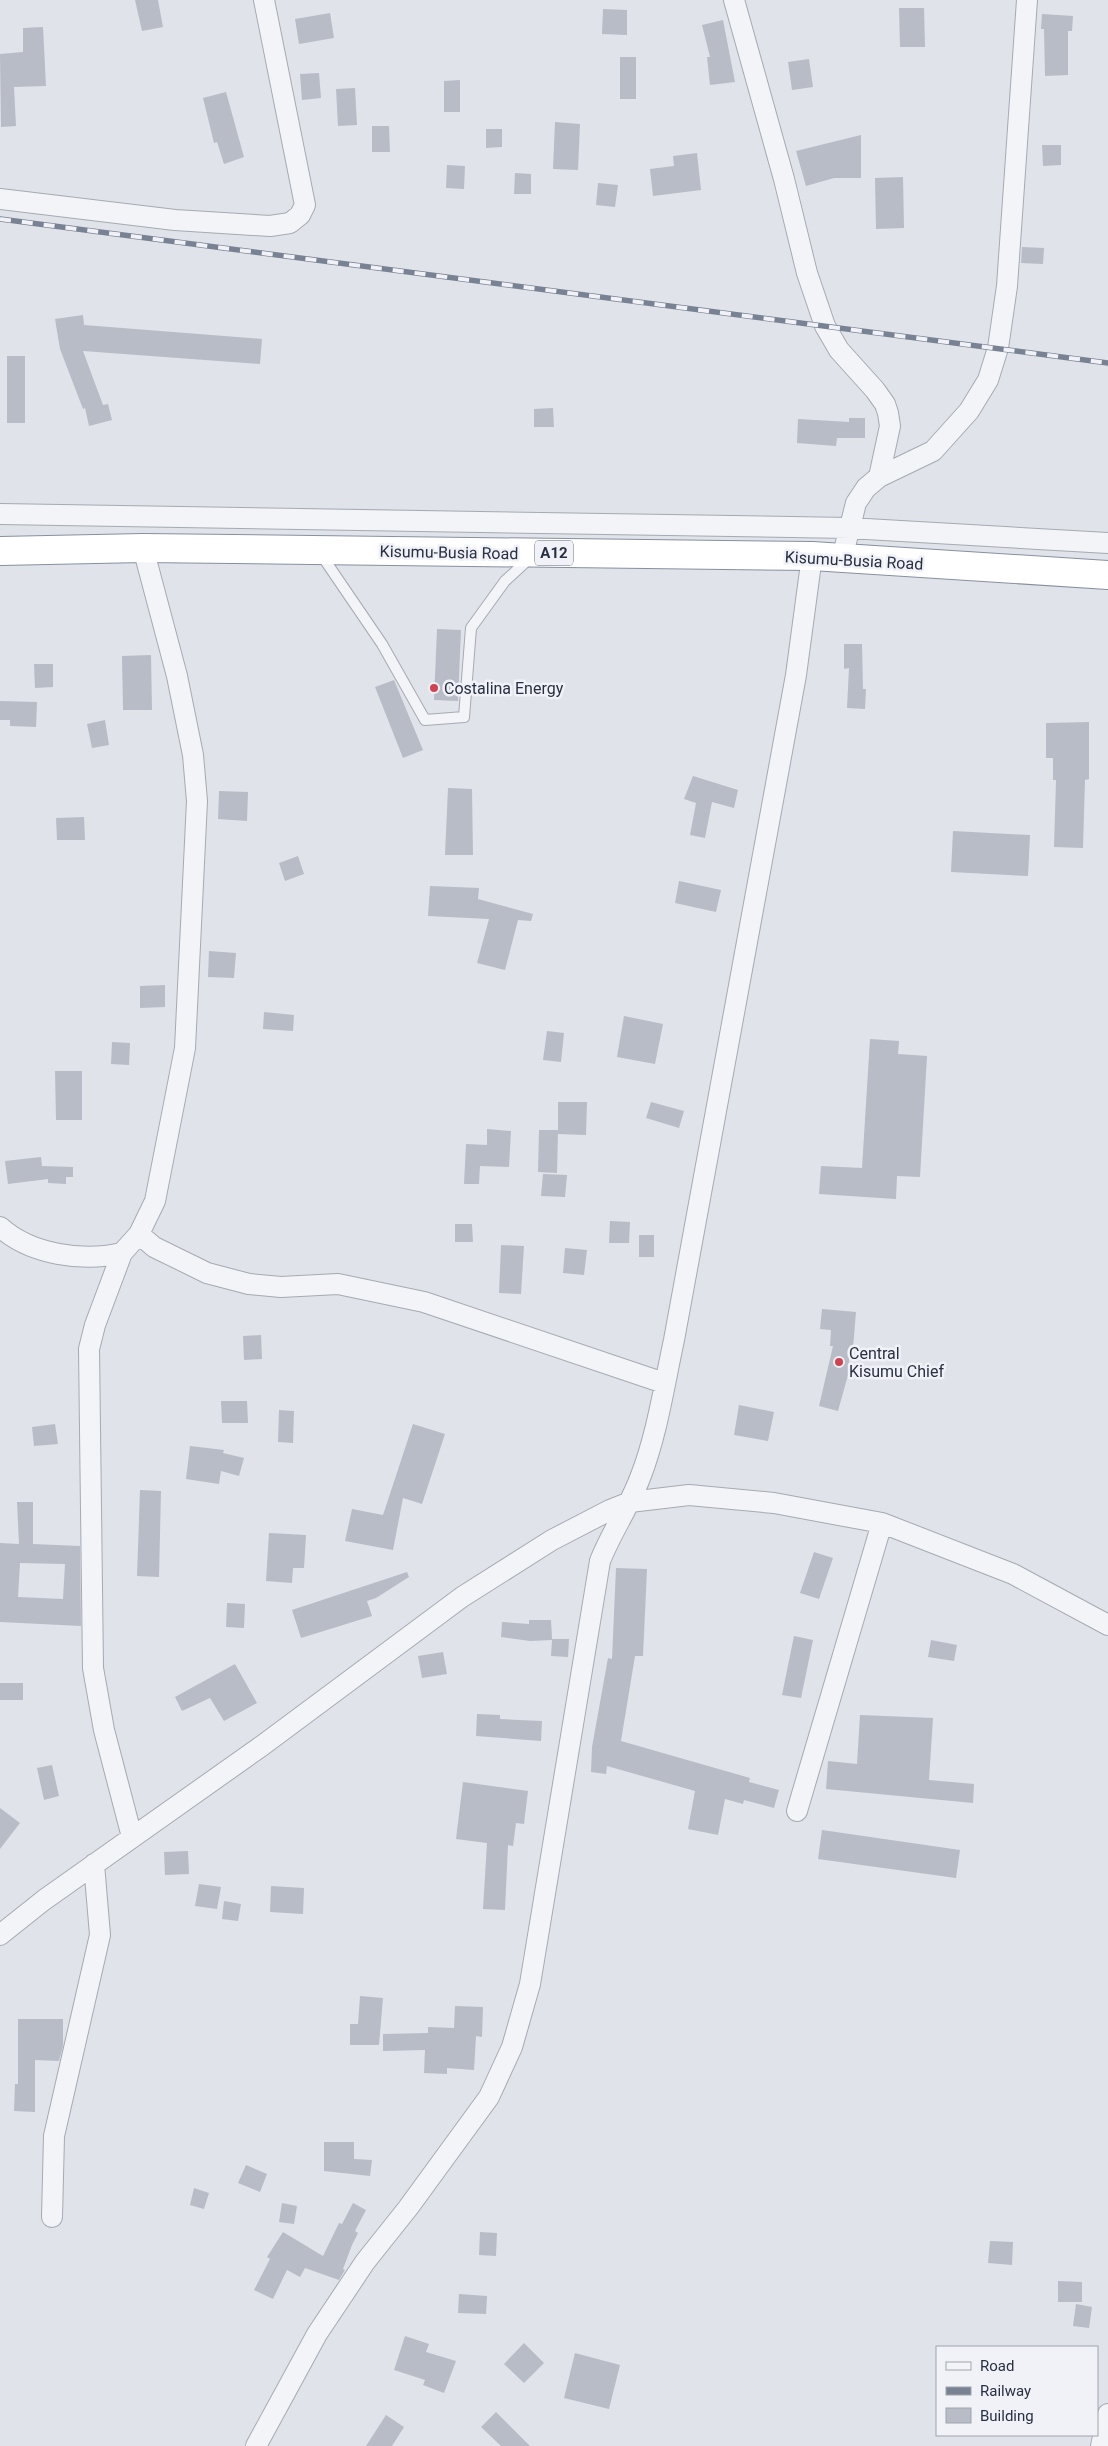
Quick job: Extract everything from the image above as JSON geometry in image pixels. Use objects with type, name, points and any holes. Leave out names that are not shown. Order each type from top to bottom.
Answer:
[{"type":"highway","name":"Kisumu-Busia Road","points":[[0,551],[143,548],[812,556],[1108,576]]},
{"type":"street","points":[[0,198],[228,225],[270,226],[290,223],[300,215],[305,204],[264,0]]},
{"type":"street","points":[[734,0],[784,179],[807,273],[824,326],[839,350],[885,404],[890,426],[879,477]]},
{"type":"street","points":[[842,558],[856,503],[866,488],[879,477],[933,451],[969,411],[988,380],[998,348],[1007,286],[1027,0]]},
{"type":"street","points":[[0,514],[849,528],[1108,544]]},
{"type":"street","points":[[132,1837],[104,1730],[93,1668],[89,1349],[95,1325],[122,1253],[139,1234],[156,1201],[185,1048],[197,801],[192,755],[177,676],[143,548]]},
{"type":"street","points":[[256,2446],[317,2334],[365,2262],[408,2208],[489,2097],[512,2047],[530,1984],[600,1561],[609,1538],[630,1502],[650,1445],[664,1383],[727,1063],[793,694],[812,556]]},
{"type":"street","points":[[0,1227],[9,1235],[26,1244],[49,1252],[102,1258],[122,1253]]},
{"type":"street","points":[[139,1234],[154,1247],[207,1273],[249,1284],[281,1287],[338,1284],[424,1302],[664,1383]]},
{"type":"street","points":[[0,1935],[44,1900],[355,1678],[462,1597],[552,1540],[610,1510],[630,1502],[689,1496],[774,1503],[882,1523],[1013,1574],[1108,1625]]},
{"type":"street","points":[[797,1811],[882,1523]]},
{"type":"street","points":[[52,2217],[54,2136],[100,1935],[94,1864]]},
{"type":"street","points":[[1101,2446],[1108,2414]]},
{"type":"lane","points":[[318,550],[382,644],[425,720],[464,717],[471,628],[505,581],[536,553]]},
{"type":"building","points":[[135,0],[158,0],[163,27],[142,31]]},
{"type":"building","points":[[899,8],[924,8],[925,47],[900,47]]},
{"type":"building","points":[[603,9],[627,10],[627,35],[602,34]]},
{"type":"building","points":[[330,13],[334,38],[299,44],[295,19]]},
{"type":"building","points":[[1042,14],[1073,16],[1072,31],[1068,31],[1068,75],[1045,76],[1044,29],[1041,29]]},
{"type":"building","points":[[723,20],[735,82],[710,85],[707,57],[710,57],[702,25]]},
{"type":"building","points":[[43,27],[46,86],[14,87],[16,126],[1,127],[0,54],[23,52],[23,28]]},
{"type":"building","points":[[620,57],[636,57],[636,99],[620,99]]},
{"type":"building","points":[[809,59],[813,87],[792,90],[788,62]]},
{"type":"building","points":[[319,73],[321,98],[302,100],[300,74]]},
{"type":"building","points":[[460,80],[460,112],[444,112],[444,81]]},
{"type":"building","points":[[355,88],[357,125],[338,126],[336,89]]},
{"type":"building","points":[[226,92],[244,157],[224,164],[217,142],[214,143],[203,98]]},
{"type":"building","points":[[555,122],[580,124],[578,170],[553,169]]},
{"type":"building","points":[[372,126],[389,126],[390,152],[372,152]]},
{"type":"building","points":[[486,129],[502,129],[502,147],[486,148]]},
{"type":"building","points":[[861,135],[861,178],[834,178],[806,186],[796,151]]},
{"type":"building","points":[[1042,145],[1061,145],[1061,165],[1043,166]]},
{"type":"building","points":[[697,153],[701,190],[653,196],[650,169],[674,166],[673,156]]},
{"type":"building","points":[[447,165],[465,166],[464,189],[446,188]]},
{"type":"building","points":[[515,173],[531,174],[531,194],[514,194]]},
{"type":"building","points":[[903,177],[904,228],[876,229],[875,178]]},
{"type":"building","points":[[598,183],[618,185],[615,207],[596,205]]},
{"type":"building","points":[[1022,247],[1044,248],[1043,264],[1021,263]]},
{"type":"building","points":[[83,315],[84,325],[262,339],[260,364],[83,351],[103,405],[108,404],[112,420],[89,426],[85,408],[83,409],[60,349],[55,319]]},
{"type":"building","points":[[7,356],[25,356],[25,423],[7,423]]},
{"type":"building","points":[[553,408],[554,427],[534,427],[534,409]]},
{"type":"building","points":[[849,418],[865,418],[865,438],[837,438],[836,446],[797,443],[798,419],[849,422]]},
{"type":"building","points":[[437,629],[461,630],[458,701],[434,700]]},
{"type":"building","points":[[844,644],[862,644],[863,689],[866,689],[865,709],[847,708],[849,668],[844,669]]},
{"type":"building","points":[[151,655],[152,710],[123,710],[122,656]]},
{"type":"building","points":[[34,664],[53,664],[53,687],[35,688]]},
{"type":"building","points":[[394,680],[423,750],[403,758],[375,687]]},
{"type":"building","points":[[0,701],[37,702],[36,727],[10,726],[10,720],[0,720]]},
{"type":"building","points":[[105,720],[109,745],[92,748],[87,724]]},
{"type":"building","points":[[1089,722],[1089,779],[1085,780],[1083,848],[1054,847],[1056,780],[1053,780],[1053,758],[1046,758],[1046,723]]},
{"type":"building","points":[[693,776],[738,790],[734,808],[712,802],[705,838],[690,835],[696,803],[684,799]]},
{"type":"building","points":[[448,788],[472,789],[473,855],[445,855]]},
{"type":"building","points":[[219,791],[248,792],[247,821],[218,819]]},
{"type":"building","points":[[84,817],[85,840],[57,840],[56,818]]},
{"type":"building","points":[[953,831],[1030,835],[1028,876],[951,872]]},
{"type":"building","points":[[298,856],[304,874],[285,881],[279,863]]},
{"type":"building","points":[[679,881],[721,890],[716,912],[675,903]]},
{"type":"building","points":[[430,886],[479,888],[478,899],[533,914],[531,921],[518,920],[505,970],[477,963],[489,919],[428,916]]},
{"type":"building","points":[[209,951],[236,953],[234,978],[208,977]]},
{"type":"building","points":[[165,985],[165,1007],[140,1008],[140,986]]},
{"type":"building","points":[[264,1012],[294,1015],[293,1031],[263,1029]]},
{"type":"building","points":[[624,1016],[663,1024],[655,1064],[617,1057]]},
{"type":"building","points":[[547,1031],[564,1033],[561,1062],[543,1060]]},
{"type":"building","points":[[870,1039],[899,1041],[898,1054],[927,1056],[920,1177],[897,1176],[896,1199],[819,1194],[821,1166],[862,1168]]},
{"type":"building","points":[[112,1042],[130,1043],[129,1065],[111,1064]]},
{"type":"building","points":[[55,1071],[82,1071],[82,1120],[56,1120]]},
{"type":"building","points":[[558,1102],[587,1102],[586,1135],[558,1134]]},
{"type":"building","points":[[651,1102],[684,1111],[679,1128],[646,1118]]},
{"type":"building","points":[[487,1129],[511,1131],[509,1167],[480,1166],[479,1184],[464,1184],[466,1144],[487,1145]]},
{"type":"building","points":[[539,1130],[558,1130],[557,1173],[538,1172]]},
{"type":"building","points":[[41,1157],[42,1166],[73,1167],[73,1177],[66,1177],[66,1184],[48,1183],[48,1179],[8,1184],[5,1161]]},
{"type":"building","points":[[543,1174],[567,1175],[565,1197],[541,1196]]},
{"type":"building","points":[[610,1221],[630,1222],[629,1243],[609,1243]]},
{"type":"building","points":[[455,1224],[472,1224],[473,1242],[455,1242]]},
{"type":"building","points":[[639,1235],[654,1235],[654,1257],[639,1257]]},
{"type":"building","points":[[501,1245],[524,1246],[521,1294],[499,1293]]},
{"type":"building","points":[[565,1248],[587,1250],[584,1275],[563,1273]]},
{"type":"building","points":[[822,1309],[856,1312],[853,1348],[850,1348],[848,1375],[838,1411],[819,1406],[833,1346],[830,1346],[831,1330],[820,1329]]},
{"type":"building","points":[[261,1335],[262,1359],[244,1360],[243,1336]]},
{"type":"building","points":[[221,1401],[247,1401],[248,1423],[222,1423]]},
{"type":"building","points":[[739,1405],[774,1412],[768,1441],[734,1435]]},
{"type":"building","points":[[279,1410],[294,1411],[293,1443],[278,1442]]},
{"type":"building","points":[[55,1424],[58,1444],[34,1446],[32,1427]]},
{"type":"building","points":[[413,1424],[445,1434],[422,1504],[403,1498],[393,1550],[345,1541],[352,1509],[383,1515]]},
{"type":"building","points":[[190,1446],[224,1450],[223,1453],[244,1458],[239,1476],[221,1471],[219,1484],[186,1479]]},
{"type":"building","points":[[140,1490],[161,1491],[159,1577],[137,1576]]},
{"type":"building","points":[[17,1502],[33,1502],[33,1544],[80,1546],[81,1626],[0,1622],[0,1543],[19,1544]],"holes":[[[20,1563],[65,1564],[63,1599],[18,1597]]]},
{"type":"building","points":[[269,1533],[306,1535],[304,1568],[293,1568],[292,1583],[266,1581]]},
{"type":"building","points":[[814,1552],[833,1558],[819,1599],[800,1593]]},
{"type":"building","points":[[616,1568],[647,1569],[643,1656],[635,1656],[621,1741],[750,1778],[749,1782],[779,1790],[774,1808],[744,1800],[743,1804],[725,1799],[718,1835],[688,1829],[695,1791],[607,1766],[606,1774],[591,1772],[592,1747],[608,1658],[612,1659]]},
{"type":"building","points":[[407,1572],[409,1577],[376,1598],[367,1601],[372,1616],[301,1638],[292,1610]]},
{"type":"building","points":[[227,1603],[245,1604],[244,1628],[226,1627]]},
{"type":"building","points":[[529,1620],[551,1620],[552,1639],[569,1639],[568,1657],[551,1656],[552,1640],[530,1641],[501,1637],[502,1622],[529,1624]]},
{"type":"building","points":[[794,1636],[813,1640],[801,1698],[782,1695]]},
{"type":"building","points":[[931,1640],[957,1645],[954,1661],[928,1657]]},
{"type":"building","points":[[443,1652],[447,1674],[422,1678],[418,1656]]},
{"type":"building","points":[[235,1664],[257,1703],[224,1721],[210,1698],[182,1711],[175,1697]]},
{"type":"building","points":[[0,1683],[23,1683],[23,1700],[0,1700]]},
{"type":"building","points":[[477,1714],[500,1715],[500,1719],[542,1721],[541,1741],[476,1736]]},
{"type":"building","points":[[860,1715],[933,1718],[929,1780],[974,1784],[973,1803],[826,1789],[828,1761],[857,1764]]},
{"type":"building","points":[[52,1765],[59,1796],[44,1800],[37,1768]]},
{"type":"building","points":[[463,1782],[528,1791],[524,1824],[516,1823],[513,1846],[508,1845],[505,1910],[483,1909],[487,1843],[456,1839]]},
{"type":"building","points":[[0,1808],[20,1823],[0,1849]]},
{"type":"building","points":[[822,1830],[960,1850],[956,1878],[818,1859]]},
{"type":"building","points":[[188,1851],[189,1874],[165,1875],[164,1852]]},
{"type":"building","points":[[199,1884],[221,1887],[217,1909],[195,1906]]},
{"type":"building","points":[[271,1886],[304,1888],[303,1914],[270,1912]]},
{"type":"building","points":[[224,1901],[241,1904],[238,1921],[222,1919]]},
{"type":"building","points":[[360,1996],[383,1998],[379,2045],[350,2045],[350,2024],[358,2024]]},
{"type":"building","points":[[455,2006],[483,2007],[482,2037],[476,2036],[474,2070],[447,2068],[447,2074],[424,2073],[425,2050],[383,2051],[383,2034],[428,2033],[428,2027],[454,2028]]},
{"type":"building","points":[[18,2019],[63,2019],[63,2046],[59,2061],[35,2060],[35,2112],[14,2111],[15,2084],[18,2084]]},
{"type":"building","points":[[324,2142],[354,2142],[354,2159],[372,2160],[370,2176],[324,2171]]},
{"type":"building","points":[[246,2165],[267,2174],[260,2192],[238,2183]]},
{"type":"building","points":[[194,2188],[209,2193],[204,2209],[190,2205]]},
{"type":"building","points":[[282,2203],[297,2206],[294,2224],[279,2222]]},
{"type":"building","points":[[353,2203],[366,2210],[355,2231],[358,2233],[343,2269],[345,2270],[339,2280],[305,2268],[300,2277],[287,2270],[273,2299],[254,2290],[270,2259],[267,2257],[283,2232],[323,2256],[339,2223],[342,2224]]},
{"type":"building","points":[[480,2232],[497,2233],[496,2256],[479,2255]]},
{"type":"building","points":[[990,2241],[1013,2242],[1012,2265],[988,2263]]},
{"type":"building","points":[[1058,2281],[1082,2282],[1082,2302],[1058,2302]]},
{"type":"building","points":[[459,2294],[487,2296],[486,2314],[458,2313]]},
{"type":"building","points":[[1076,2304],[1092,2307],[1089,2328],[1073,2326]]},
{"type":"building","points":[[405,2336],[429,2344],[426,2352],[456,2361],[444,2393],[423,2385],[425,2380],[394,2370]]},
{"type":"building","points":[[524,2343],[544,2363],[524,2383],[504,2364]]},
{"type":"building","points":[[575,2353],[620,2365],[609,2409],[564,2398]]},
{"type":"building","points":[[496,2412],[530,2446],[501,2446],[481,2427]]},
{"type":"building","points":[[386,2415],[404,2427],[392,2446],[366,2446]]},
{"type":"railway","points":[[0,219],[1108,363]]},
{"type":"place","name":"Costalina Energy","points":[[434,688]]},
{"type":"place","name":"Central Kisumu Chief","points":[[839,1362]]}]
